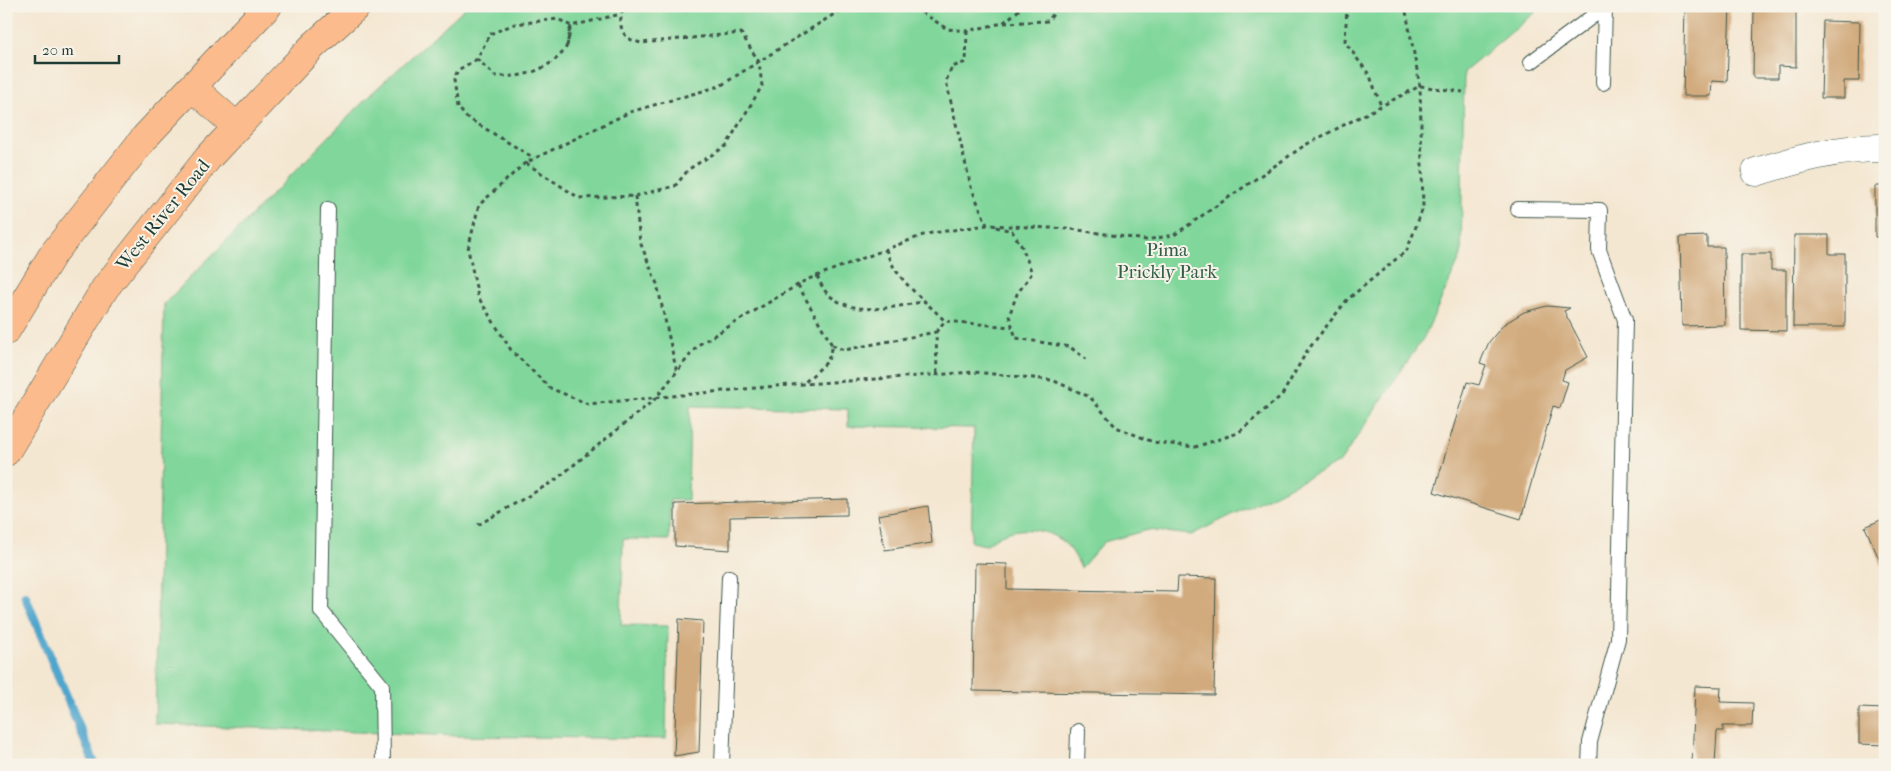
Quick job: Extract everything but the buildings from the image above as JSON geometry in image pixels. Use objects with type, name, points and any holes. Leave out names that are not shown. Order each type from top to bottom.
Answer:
[{"type":"main road","points":[[6,331],[53,254],[145,137],[268,6]]},
{"type":"main road","name":"West River Road","points":[[6,452],[105,288],[208,158],[313,46],[357,6]]},
{"type":"main road","points":[[192,87],[237,127]]},
{"type":"street","points":[[1756,172],[1809,156],[1862,148],[1885,148]]},
{"type":"lane","points":[[1531,62],[1605,6]]},
{"type":"lane","points":[[1603,83],[1605,6]]},
{"type":"lane","points":[[328,209],[321,611],[382,686],[384,765]]},
{"type":"lane","points":[[1518,209],[1600,210],[1599,250],[1625,320],[1618,639],[1590,742],[1589,765]]},
{"type":"lane","points":[[722,765],[729,578]]},
{"type":"lane","points":[[1077,765],[1078,731]]},
{"type":"path","points":[[525,163],[579,198],[635,196],[675,186],[689,169],[726,146],[762,86],[758,62],[741,33],[642,42],[629,39],[621,28],[621,14],[625,6]]},
{"type":"path","points":[[847,6],[720,86],[630,112],[534,158],[525,163],[479,204],[468,249],[478,297],[511,350],[550,388],[588,404],[803,384],[974,372],[1052,380],[1090,397],[1116,427],[1153,442],[1195,447],[1238,432],[1282,395],[1307,351],[1347,300],[1408,250],[1423,208],[1420,86],[1405,6]]},
{"type":"path","points":[[918,6],[920,11],[947,29],[967,30],[1003,23],[1048,21],[1059,6]]},
{"type":"path","points":[[1003,23],[1024,6]]},
{"type":"path","points":[[1347,6],[1344,42],[1370,76],[1381,106]]},
{"type":"path","points":[[534,158],[466,117],[458,107],[454,80],[458,70],[477,58],[490,34],[515,24],[558,19],[570,26],[621,14]]},
{"type":"path","points":[[477,58],[495,76],[526,74],[546,66],[558,56],[566,46],[570,26]]},
{"type":"path","points":[[967,30],[966,62],[952,67],[946,81],[971,187],[987,225]]},
{"type":"path","points":[[478,525],[554,481],[655,399],[698,345],[798,285],[817,276],[926,234],[987,225],[1071,229],[1146,240],[1174,235],[1305,145],[1420,86],[1463,92]]},
{"type":"path","points":[[635,196],[640,242],[657,284],[677,373]]},
{"type":"path","points":[[987,225],[1012,231],[1022,247],[1032,273],[1017,294],[1009,316],[1016,338],[1070,347],[1086,359]]},
{"type":"path","points":[[886,249],[889,261],[904,280],[945,321],[1012,326]]},
{"type":"path","points":[[817,276],[828,296],[854,308],[888,308],[926,301]]},
{"type":"path","points":[[798,285],[832,345],[844,350],[936,332],[945,321]]},
{"type":"path","points":[[936,332],[937,374]]},
{"type":"path","points":[[803,384],[828,361],[832,345]]},
{"type":"green space","name":"Pima Prickly Park","points":[[467,6],[1543,6],[1464,72],[1461,256],[1424,337],[1340,462],[1191,535],[1147,530],[1104,542],[1081,568],[1072,552],[1064,543],[1047,533],[1018,530],[997,537],[986,545],[971,542],[974,428],[848,426],[848,409],[690,406],[688,500],[670,500],[669,540],[623,539],[621,625],[668,626],[666,739],[458,736],[155,724],[164,304],[371,94]]},
{"type":"waterway","points":[[25,596],[95,765]]}]
